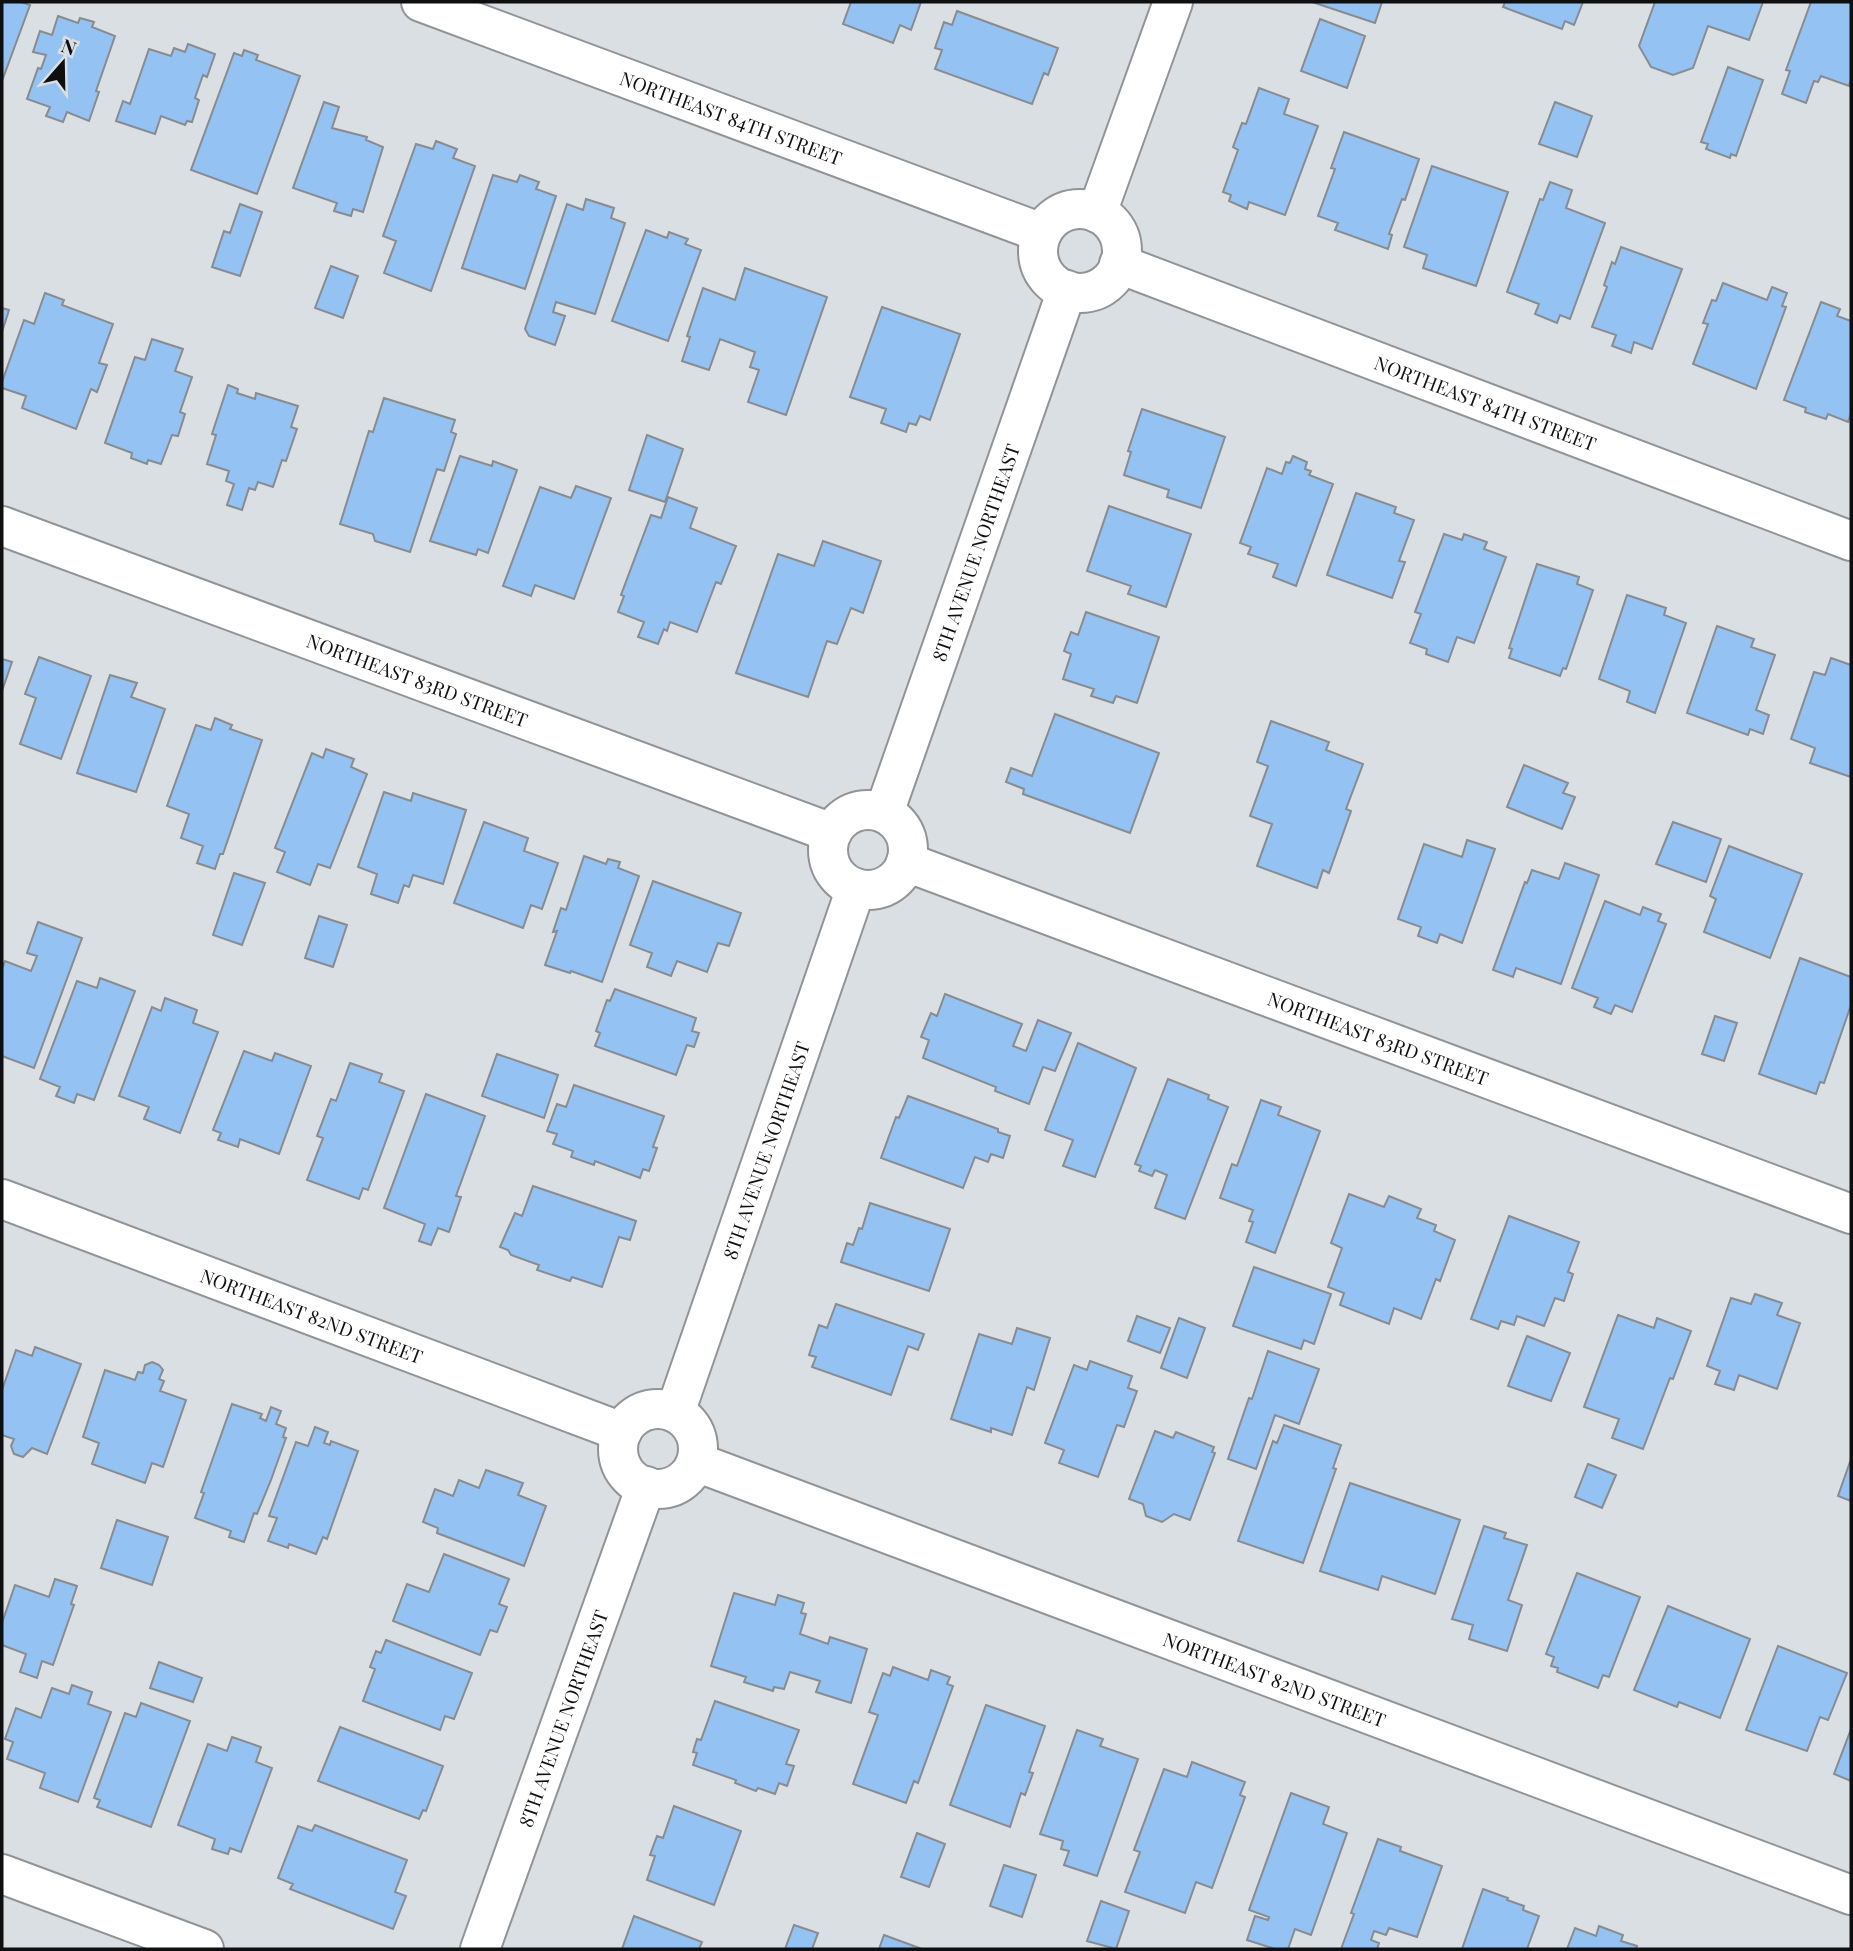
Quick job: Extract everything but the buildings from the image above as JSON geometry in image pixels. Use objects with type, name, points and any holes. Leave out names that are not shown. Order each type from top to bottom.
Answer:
[{"type":"street","name":"NORTHEAST 84TH STREET","points":[[421,2],[1042,233]]},
{"type":"street","points":[[1097,213],[1173,2]]},
{"type":"street","points":[[1079,209],[1097,213],[1116,228],[1121,242],[1122,256],[1119,264],[1109,281],[1097,289],[1084,293],[1058,287],[1041,267],[1037,253],[1042,233],[1053,218],[1065,211],[1079,209]]},
{"type":"street","name":"NORTHEAST 84TH STREET","points":[[1119,264],[1851,541]]},
{"type":"street","name":"8TH AVENUE NORTHEAST","points":[[884,813],[1067,290]]},
{"type":"street","name":"NORTHEAST 83RD STREET","points":[[2,526],[832,833]]},
{"type":"street","points":[[871,809],[884,813],[895,820],[903,830],[907,842],[906,862],[897,878],[887,886],[874,889],[856,888],[842,880],[830,863],[827,850],[832,833],[846,816],[858,810],[871,809]]},
{"type":"street","name":"NORTHEAST 83RD STREET","points":[[906,862],[1851,1213]]},
{"type":"street","name":"8TH AVENUE NORTHEAST","points":[[675,1413],[856,888]]},
{"type":"street","name":"NORTHEAST 82ND STREET","points":[[2,1199],[622,1432]]},
{"type":"street","points":[[657,1408],[675,1413],[683,1417],[698,1440],[696,1462],[686,1478],[675,1485],[662,1488],[646,1486],[628,1475],[621,1464],[618,1452],[622,1432],[632,1418],[643,1412],[657,1408]]},
{"type":"street","name":"NORTHEAST 82ND STREET","points":[[696,1462],[1851,1895]]},
{"type":"street","name":"8TH AVENUE NORTHEAST","points":[[480,1949],[646,1486]]},
{"type":"street","points":[[2,1874],[204,1949]]}]
